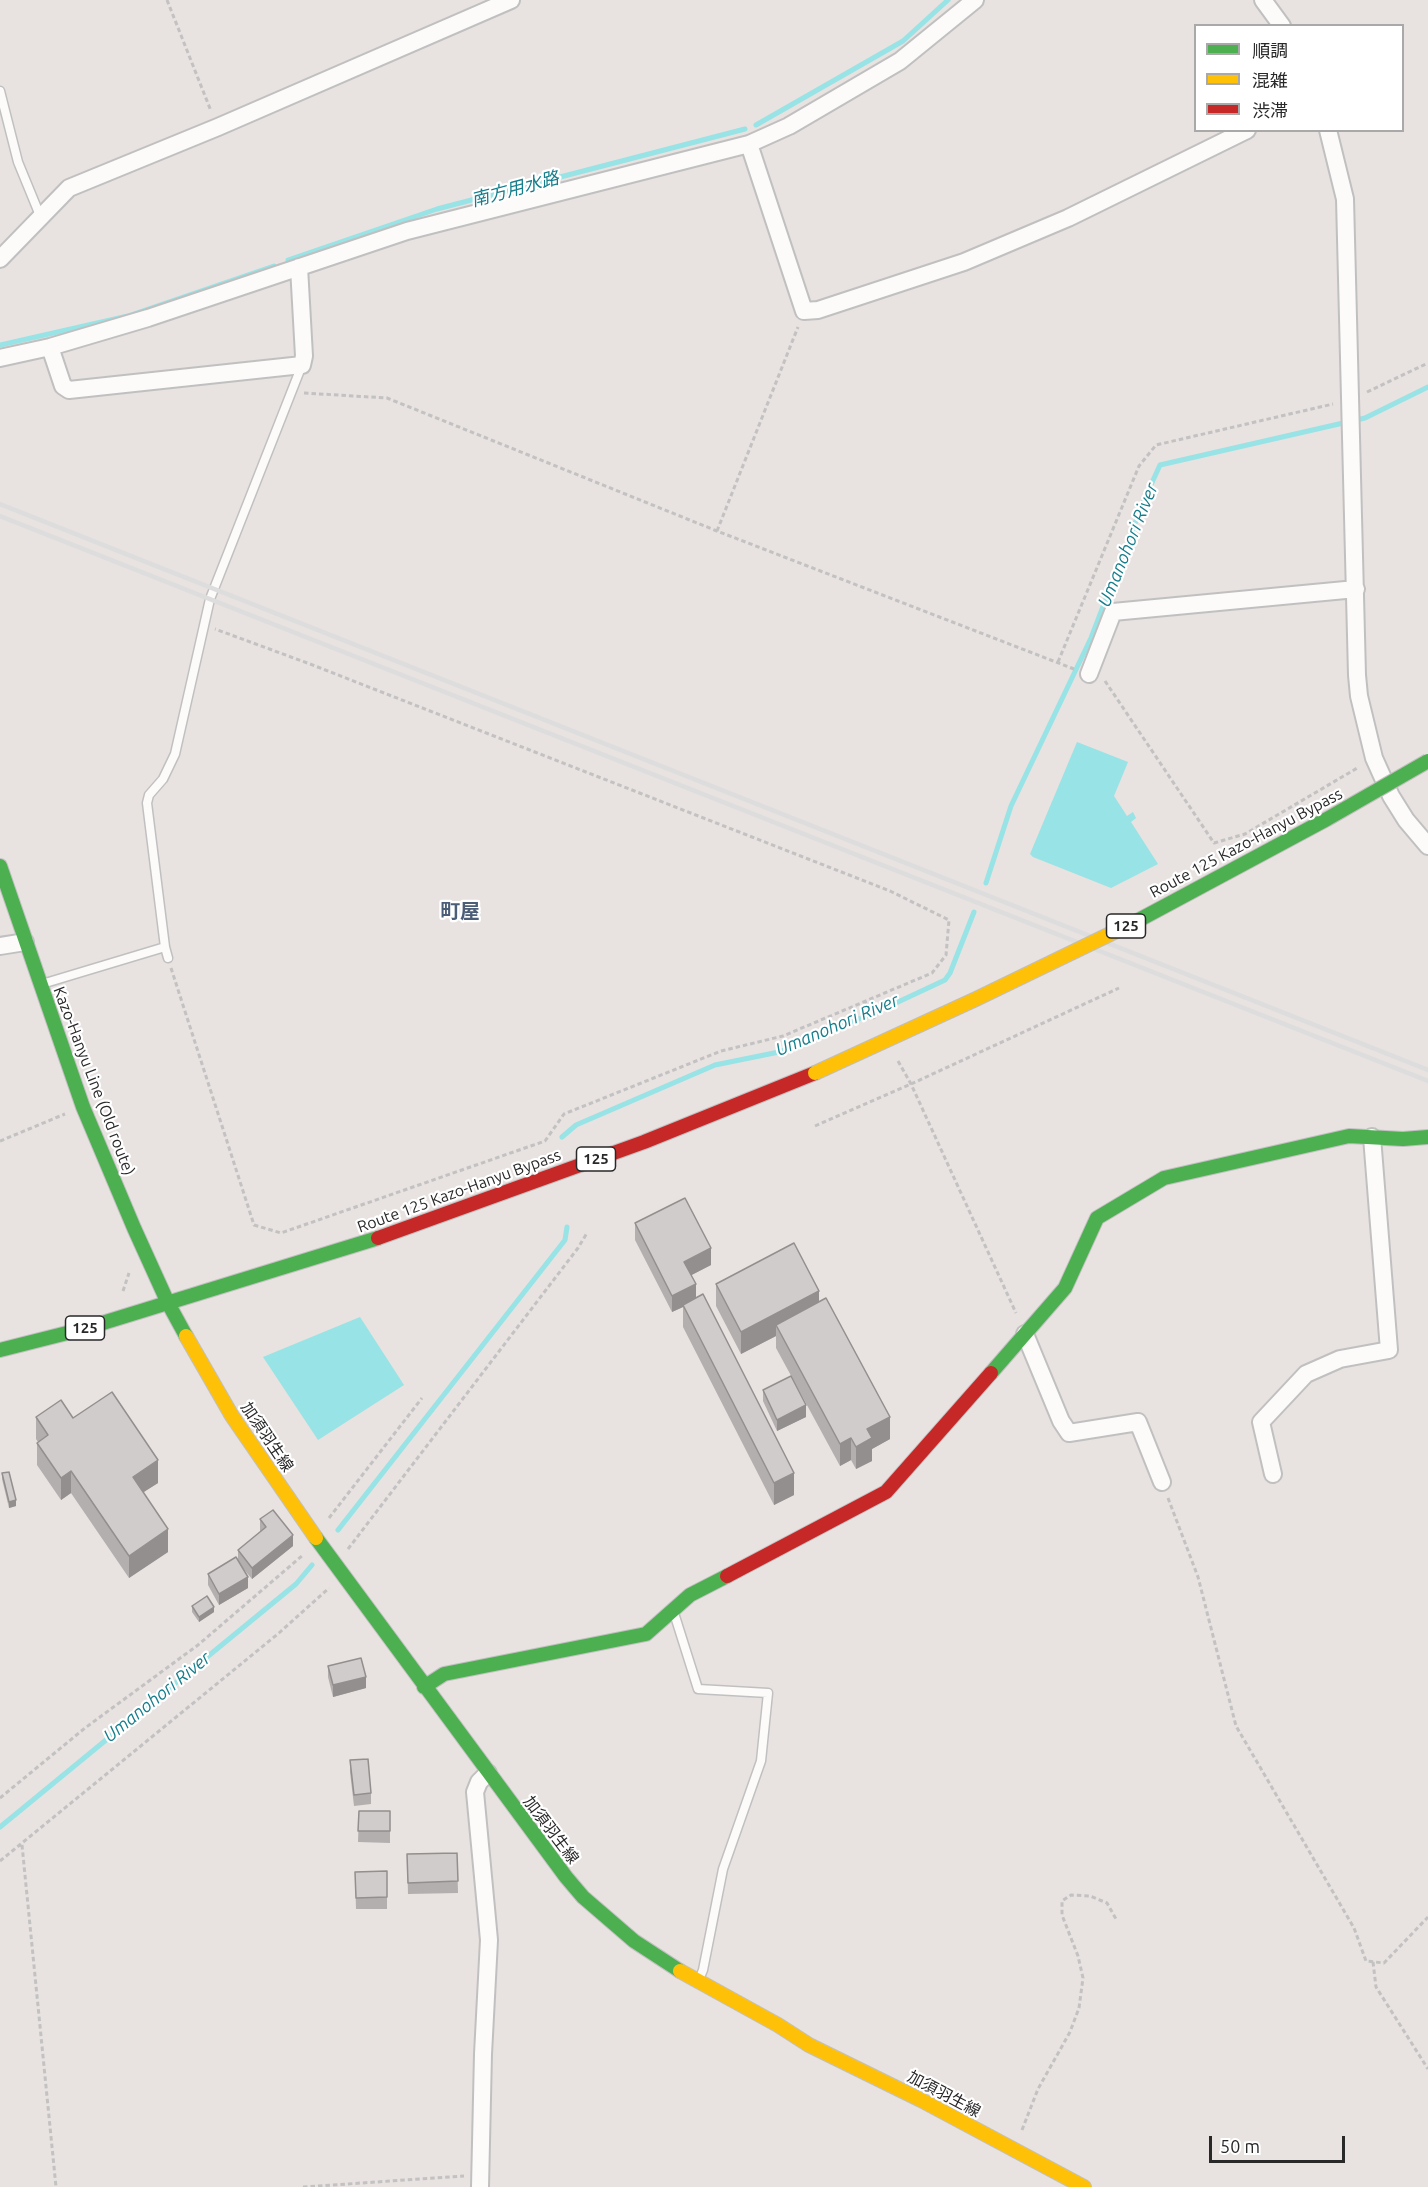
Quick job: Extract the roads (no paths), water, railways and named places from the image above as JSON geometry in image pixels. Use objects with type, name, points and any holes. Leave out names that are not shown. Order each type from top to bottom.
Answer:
[{"type":"main road","name":"Route 125 Kazo-Hanyu Bypass","points":[[0,1350],[83,1329],[375,1239],[644,1142],[815,1073],[976,999],[1149,915],[1308,830],[1428,761]]},
{"type":"main road","name":"Kazo-Hanyu Line (Old route)","points":[[0,866],[83,1107],[168,1303]]},
{"type":"main road","points":[[424,1687],[444,1674],[646,1634],[690,1595],[886,1492],[1065,1288],[1097,1218],[1164,1178],[1349,1136],[1403,1140],[1428,1137]]},
{"type":"main road","name":"加須羽生線","points":[[168,1303],[232,1416],[314,1535],[542,1847],[583,1897],[634,1941],[698,1982],[778,2025],[809,2045],[921,2100],[1084,2187]]},
{"type":"street","points":[[0,259],[69,188],[218,127],[511,0]]},
{"type":"street","points":[[0,358],[148,318],[407,231],[749,144],[789,126],[900,61],[975,0]]},
{"type":"street","points":[[1263,0],[1281,24]]},
{"type":"street","points":[[749,144],[804,311],[818,310],[964,262],[1068,218],[1243,132]]},
{"type":"street","points":[[1328,132],[1345,199],[1359,696],[1374,758],[1391,796],[1406,820],[1428,846]]},
{"type":"street","points":[[50,346],[63,386],[69,390],[302,365],[304,356],[299,267]]},
{"type":"street","points":[[1089,674],[1113,612],[1356,589]]},
{"type":"street","points":[[0,946],[25,942]]},
{"type":"street","points":[[1273,1474],[1262,1422],[1306,1374],[1340,1359],[1389,1350],[1372,1137]]},
{"type":"street","points":[[1025,1334],[1061,1421],[1069,1433],[1138,1422],[1162,1482]]},
{"type":"street","points":[[480,2181],[489,1940],[476,1792],[479,1782],[488,1773]]},
{"type":"lane","points":[[0,91],[18,162],[41,218]]},
{"type":"lane","points":[[168,958],[147,803],[149,795],[163,779],[176,754],[204,624],[219,575],[302,365]]},
{"type":"lane","points":[[40,984],[165,947]]},
{"type":"lane","points":[[673,1610],[698,1689],[768,1693],[761,1761],[723,1869],[703,1970],[698,1982]]},
{"type":"water","points":[[1077,742],[1128,762],[1114,796],[1127,816],[1133,812],[1136,818],[1131,822],[1158,864],[1111,888],[1030,854]]},
{"type":"water","points":[[360,1317],[404,1385],[318,1440],[263,1357]]},
{"type":"waterway","name":"南方用水路","points":[[756,125],[903,41],[948,0]]},
{"type":"waterway","name":"南方用水路","points":[[288,260],[437,209],[745,129]]},
{"type":"waterway","name":"南方用水路","points":[[0,345],[128,316],[274,266]]},
{"type":"waterway","name":"Umanohori River","points":[[986,883],[1011,806],[1091,638],[1144,500],[1160,465],[1365,418],[1428,387]]},
{"type":"waterway","name":"Umanohori River","points":[[562,1137],[576,1125],[715,1065],[779,1052],[883,1009],[945,980],[950,973],[974,912]]},
{"type":"waterway","name":"Umanohori River","points":[[338,1530],[565,1240],[567,1227]]},
{"type":"waterway","name":"Umanohori River","points":[[0,1827],[296,1584],[312,1565]]},
{"type":"railway","points":[[0,504],[1428,1070]]},
{"type":"railway","points":[[0,516],[1428,1081]]},
{"type":"district","name":"町屋","points":[[460,911]]}]
